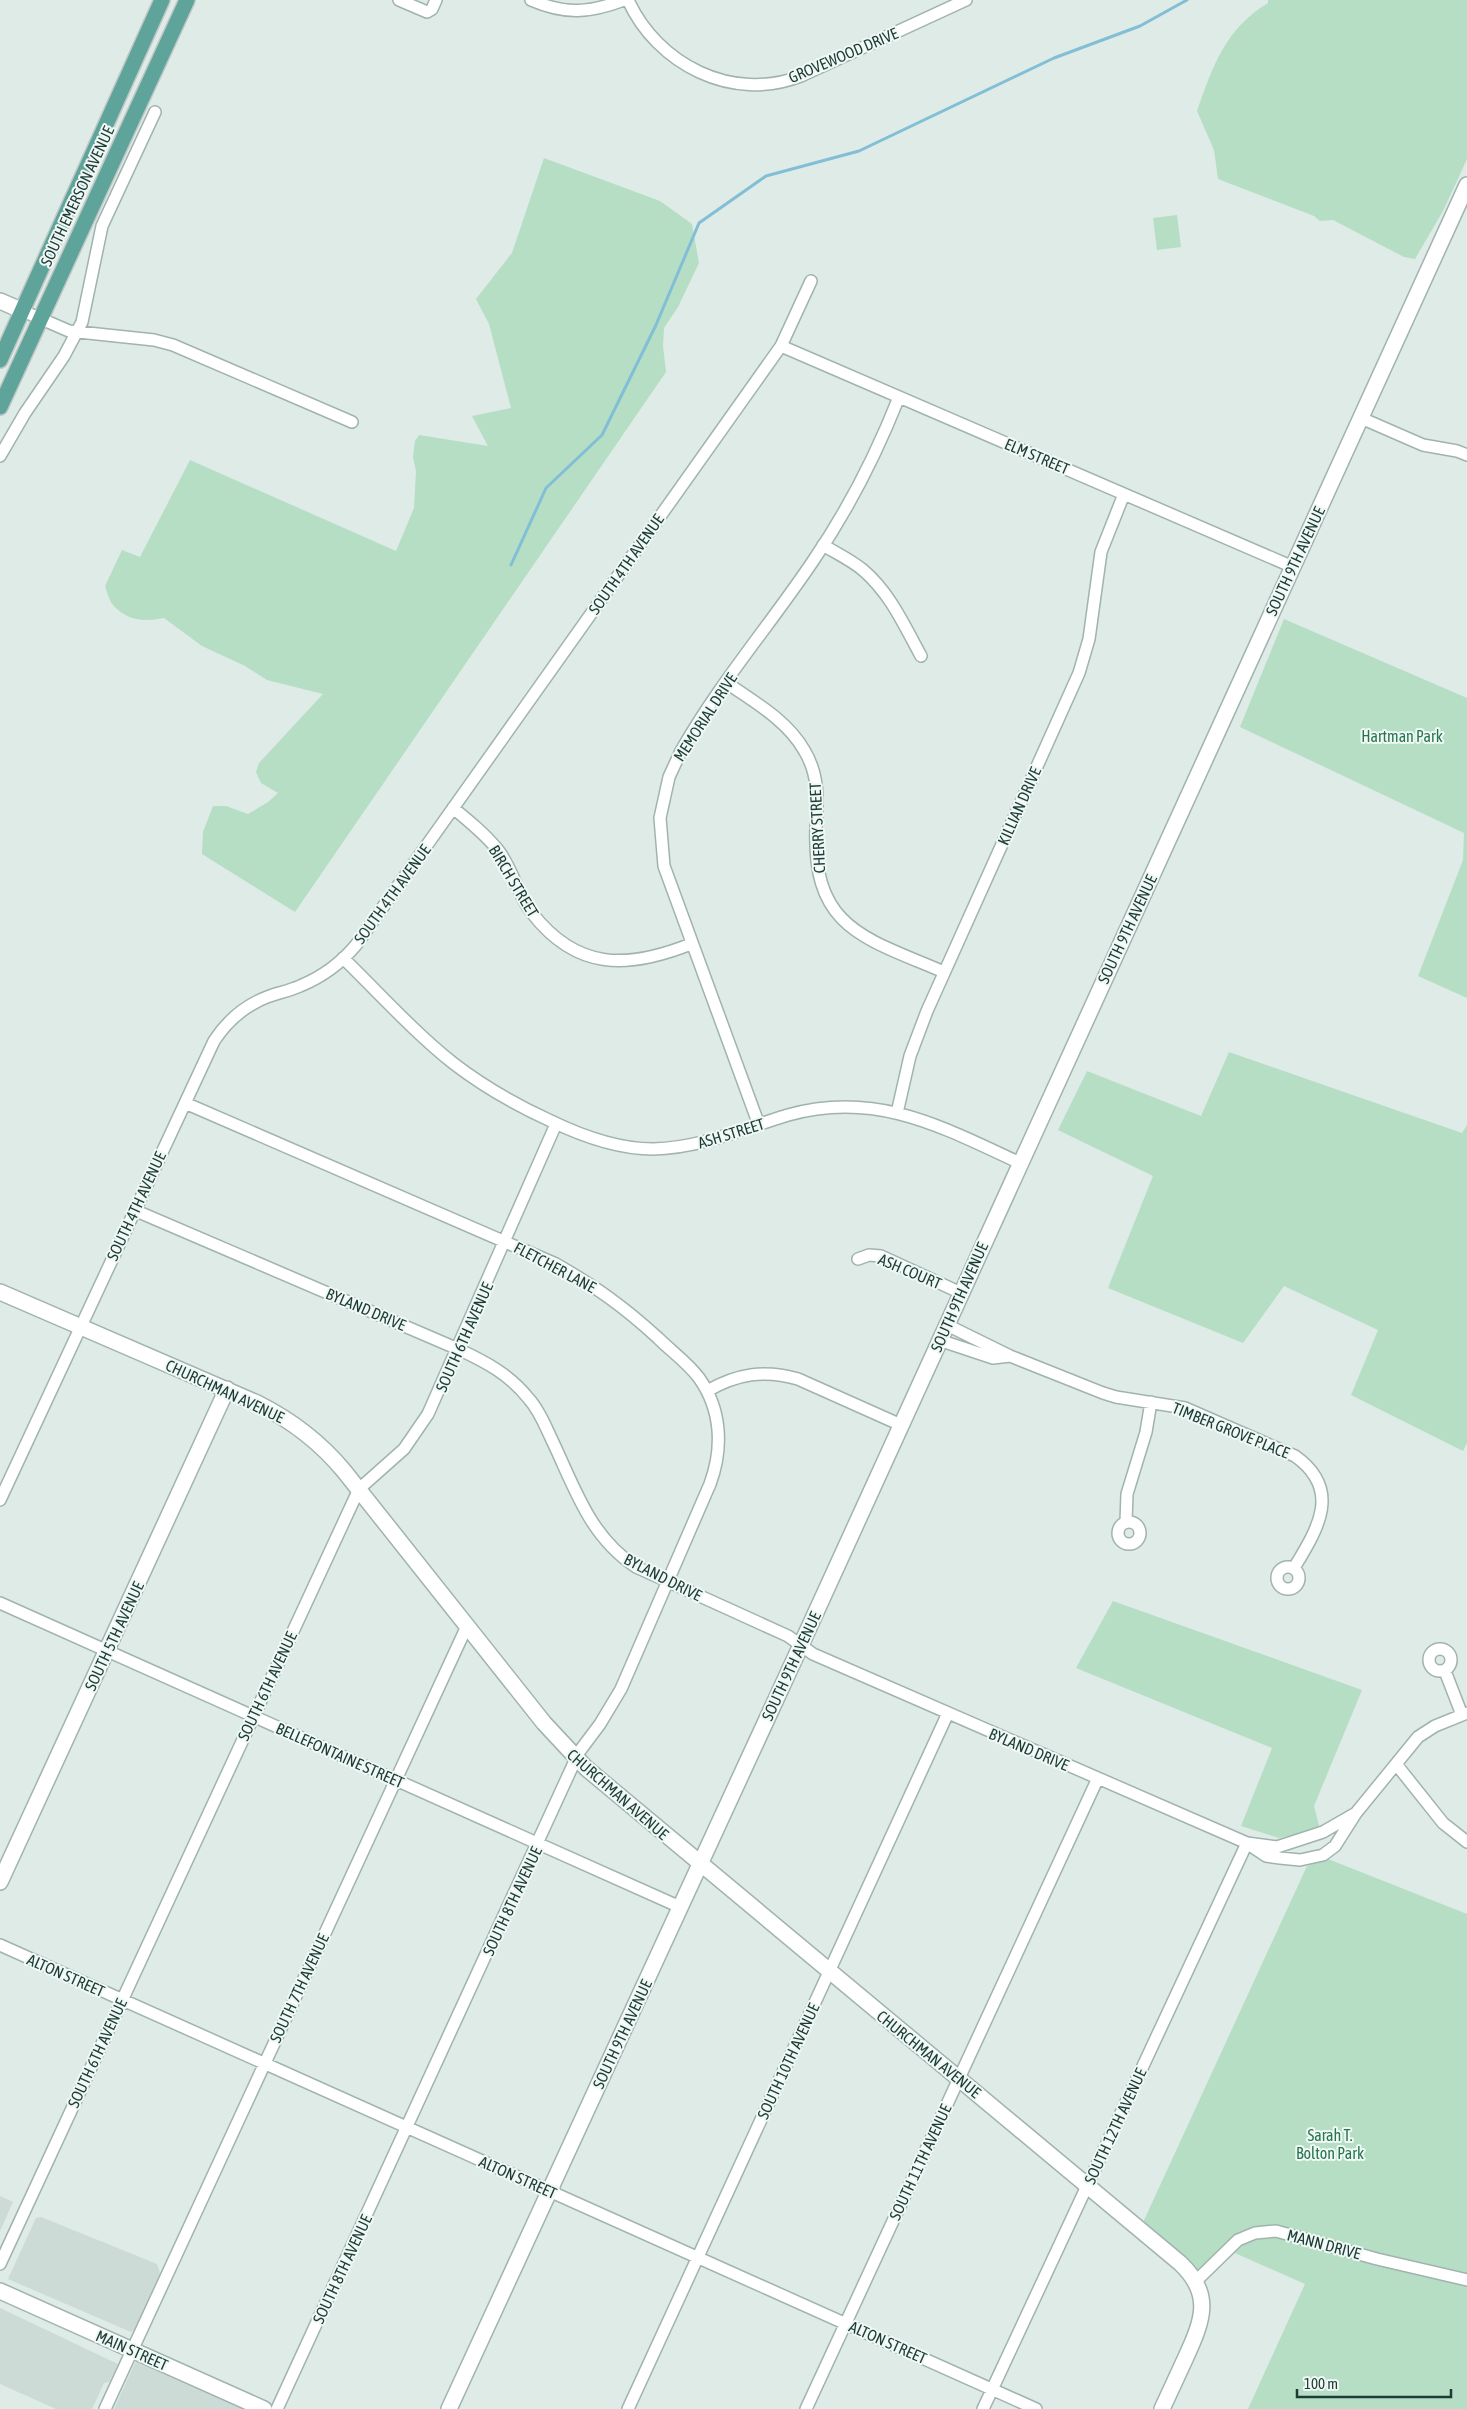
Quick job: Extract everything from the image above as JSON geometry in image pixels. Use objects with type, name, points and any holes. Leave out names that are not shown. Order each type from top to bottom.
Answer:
[{"type":"main road","name":"SOUTH EMERSON AVENUE","points":[[0,360],[23,312],[97,140],[162,0]]},
{"type":"main road","name":"SOUTH EMERSON AVENUE","points":[[0,407],[187,0]]},
{"type":"street","points":[[399,0],[427,12],[432,9],[436,0]]},
{"type":"street","points":[[531,0],[560,10],[583,12],[606,7],[624,0]]},
{"type":"street","name":"GROVEWOOD DRIVE","points":[[628,0],[647,33],[680,62],[703,74],[723,81],[757,85],[777,83],[801,76],[966,0]]},
{"type":"street","points":[[0,456],[24,413],[64,356],[84,316],[96,248],[105,217],[156,112]]},
{"type":"street","name":"SOUTH 9TH AVENUE","points":[[449,2409],[801,1645],[1467,185]]},
{"type":"street","name":"SOUTH 4TH AVENUE","points":[[0,1500],[214,1041],[235,1016],[259,1000],[297,988],[315,979],[343,958],[359,941],[781,346],[810,281]]},
{"type":"street","points":[[0,302],[76,332],[154,340],[174,345],[352,422]]},
{"type":"street","name":"ELM STREET","points":[[781,346],[1292,567]]},
{"type":"street","name":"MEMORIAL DRIVE","points":[[759,1125],[691,944],[664,866],[660,818],[674,764],[690,734],[823,545],[864,476],[898,397]]},
{"type":"street","points":[[1361,418],[1423,445],[1457,451],[1467,455]]},
{"type":"street","name":"KILLIAN DRIVE","points":[[897,1112],[913,1047],[944,972],[1079,672],[1089,640],[1101,552],[1124,494]]},
{"type":"street","points":[[823,545],[862,570],[883,590],[899,614],[921,656]]},
{"type":"street","name":"CHERRY STREET","points":[[727,683],[782,723],[806,753],[814,771],[817,790],[815,855],[818,874],[824,892],[837,913],[866,938],[944,972]]},
{"type":"street","name":"BIRCH STREET","points":[[453,808],[473,824],[497,848],[508,864],[526,904],[540,924],[570,948],[597,959],[629,962],[663,955],[691,944]]},
{"type":"street","name":"ASH STREET","points":[[343,958],[454,1064],[502,1097],[584,1136],[612,1144],[651,1149],[694,1145],[718,1140],[759,1125],[815,1109],[844,1106],[876,1108],[897,1112],[936,1124],[1020,1163]]},
{"type":"street","name":"FLETCHER LANE","points":[[185,1103],[556,1264],[589,1282],[620,1304],[693,1371],[706,1391]]},
{"type":"street","name":"SOUTH 6TH AVENUE","points":[[0,2264],[359,1489],[404,1449],[433,1405],[556,1124]]},
{"type":"street","name":"BYLAND DRIVE","points":[[134,1210],[458,1349],[498,1369],[529,1398],[542,1418],[593,1524],[603,1540],[628,1562],[788,1636],[819,1657],[1246,1843]]},
{"type":"street","name":"ASH COURT","points":[[858,1259],[869,1255],[881,1256],[961,1293]]},
{"type":"street","name":"CHURCHMAN AVENUE","points":[[0,1292],[227,1389],[269,1409],[296,1426],[328,1452],[558,1740],[576,1759],[829,1972],[1176,2259],[1196,2281]]},
{"type":"street","name":"TIMBER GROVE PLACE","points":[[947,1325],[1010,1356],[1116,1397],[1175,1406],[1194,1412],[1295,1456],[1306,1466],[1317,1481],[1322,1509],[1316,1533],[1294,1568]]},
{"type":"street","name":"TIMBER GROVE PLACE","points":[[939,1340],[993,1358],[1010,1356]]},
{"type":"street","points":[[706,1391],[724,1381],[747,1374],[766,1373],[784,1375],[798,1379],[901,1425]]},
{"type":"street","name":"SOUTH 5TH AVENUE","points":[[0,1882],[227,1389]]},
{"type":"street","name":"SOUTH 8TH AVENUE","points":[[277,2409],[576,1759],[621,1689],[668,1581],[716,1466],[719,1446],[718,1427],[714,1408],[706,1391]]},
{"type":"street","points":[[1126,1522],[1127,1494],[1144,1441],[1151,1402]]},
{"type":"street","name":"BELLEFONTAINE STREET","points":[[0,1603],[680,1907]]},
{"type":"street","name":"SOUTH 7TH AVENUE","points":[[105,2409],[467,1626]]},
{"type":"street","points":[[1246,1843],[1266,1856],[1300,1860],[1322,1855],[1334,1846],[1356,1813],[1425,1731],[1464,1714],[1445,1671]]},
{"type":"street","name":"SOUTH 10TH AVENUE","points":[[628,2409],[948,1713]]},
{"type":"street","points":[[1396,1764],[1446,1826],[1467,1842]]},
{"type":"street","name":"SOUTH 11TH AVENUE","points":[[806,2409],[1098,1778]]},
{"type":"street","points":[[1246,1843],[1277,1847],[1323,1832],[1356,1813]]},
{"type":"street","name":"SOUTH 12TH AVENUE","points":[[983,2409],[1246,1843]]},
{"type":"street","name":"ALTON STREET","points":[[0,1945],[1036,2409]]},
{"type":"street","name":"MANN DRIVE","points":[[1196,2281],[1238,2240],[1255,2233],[1276,2231],[1377,2259],[1467,2280]]},
{"type":"street","points":[[1162,2409],[1201,2320],[1202,2299],[1196,2281]]},
{"type":"street","name":"MAIN STREET","points":[[0,2291],[264,2409]]},
{"type":"shaded area","points":[[0,2196],[13,2202],[0,2231]]},
{"type":"shaded area","points":[[41,2217],[157,2264],[160,2273],[135,2329],[131,2332],[8,2279],[36,2218]]},
{"type":"shaded area","points":[[0,2308],[118,2364],[109,2382],[104,2383],[92,2409],[56,2409],[0,2384]]},
{"type":"shaded area","points":[[139,2361],[246,2409],[114,2409],[135,2363]]},
{"type":"green space","points":[[1268,0],[1467,0],[1467,159],[1443,211],[1415,259],[1404,257],[1333,220],[1320,221],[1314,216],[1218,179],[1214,150],[1197,111],[1222,50],[1241,25],[1253,13],[1268,3]]},
{"type":"green space","points":[[544,158],[660,201],[692,224],[699,263],[678,307],[664,328],[663,346],[666,372],[295,912],[202,854],[203,832],[213,806],[226,806],[248,814],[268,802],[278,793],[261,783],[256,772],[259,763],[323,694],[267,680],[245,666],[202,646],[164,618],[143,620],[130,617],[118,610],[112,603],[105,586],[122,550],[140,557],[190,460],[396,551],[414,508],[416,471],[413,457],[415,441],[419,435],[488,446],[472,416],[511,408],[489,324],[476,299],[512,253]]},
{"type":"green space","points":[[1177,215],[1181,247],[1157,250],[1153,218]]},
{"type":"green space","name":"Hartman Park","points":[[1284,619],[1467,698],[1467,998],[1418,976],[1463,860],[1464,833],[1240,727]]},
{"type":"green space","points":[[1229,1052],[1462,1133],[1467,1125],[1467,1443],[1463,1451],[1351,1395],[1378,1330],[1284,1286],[1243,1343],[1108,1288],[1153,1176],[1058,1130],[1087,1071],[1201,1116]]},
{"type":"green space","points":[[1113,1601],[1362,1690],[1314,1806],[1320,1829],[1279,1838],[1241,1826],[1272,1748],[1076,1668]]},
{"type":"green space","name":"Sarah T. Bolton Park","points":[[1328,1859],[1467,1914],[1467,2409],[1248,2409],[1305,2284],[1228,2250],[1196,2281],[1140,2229],[1307,1866]]},
{"type":"waterway","points":[[511,565],[546,488],[602,435],[656,325],[699,223],[766,176],[859,151],[1054,58],[1140,26],[1187,0]]}]
